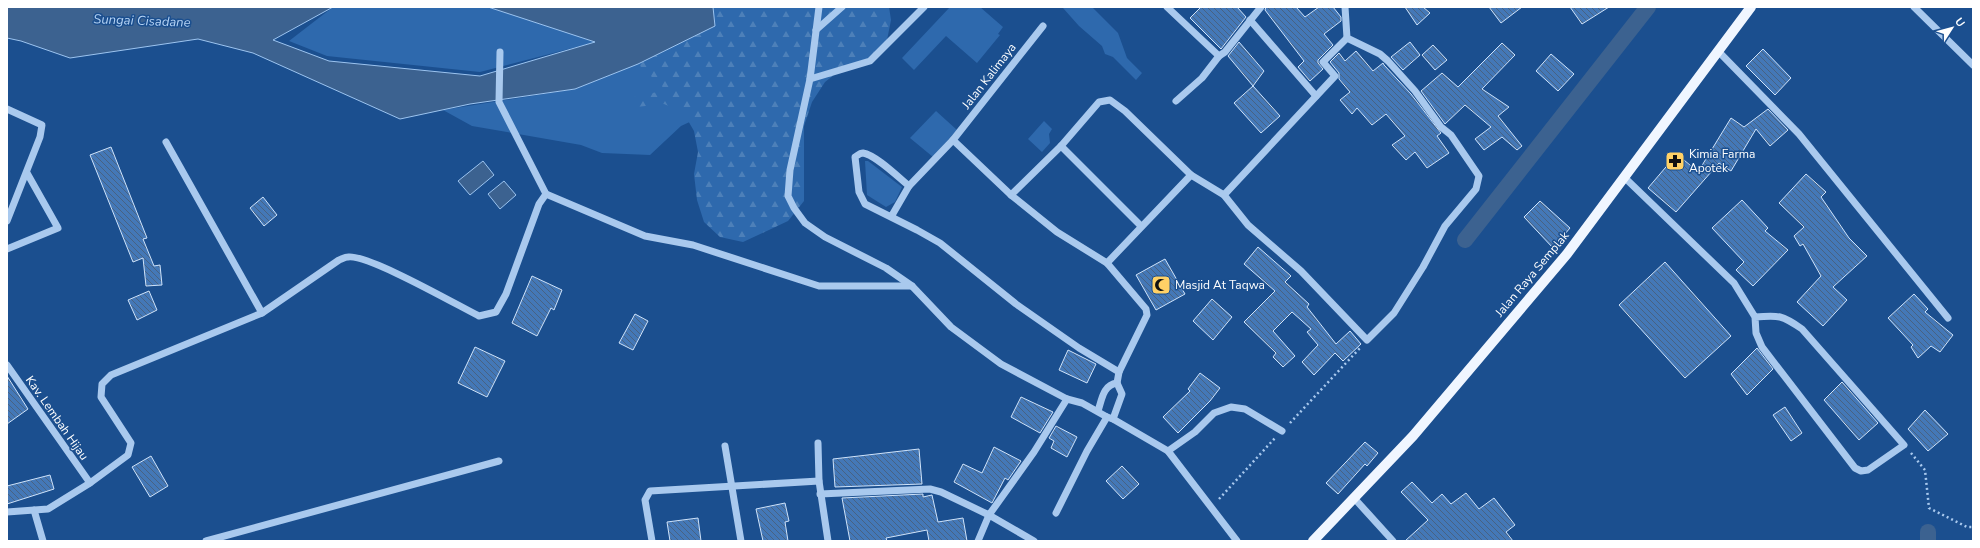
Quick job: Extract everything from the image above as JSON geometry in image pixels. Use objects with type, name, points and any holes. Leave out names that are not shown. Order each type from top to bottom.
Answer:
[{"type":"main road","name":"Jalan Raya Semplak","points":[[1313,541],[1413,436],[1567,254],[1751,7]]},
{"type":"street","points":[[819,7],[810,79],[790,170],[788,196],[794,208],[805,223],[825,237],[886,268],[912,286],[942,319],[1001,364],[1067,399],[1082,403],[1098,411],[1168,451],[1236,540]]},
{"type":"street","points":[[816,30],[842,7]]},
{"type":"street","points":[[810,79],[870,62],[924,7]]},
{"type":"street","points":[[1167,7],[1219,56]]},
{"type":"street","points":[[1176,101],[1202,78],[1261,7]]},
{"type":"street","points":[[1224,195],[1335,76],[1323,62],[1347,38],[1345,7]]},
{"type":"street","points":[[1914,7],[1973,65]]},
{"type":"street","points":[[1250,20],[1316,96]]},
{"type":"street","name":"Jalan Kalimaya","points":[[891,217],[909,186],[953,140],[1043,26]]},
{"type":"street","points":[[1012,195],[1061,146],[1100,102],[1105,99],[1110,100],[1125,111],[1191,175],[1224,195],[1248,225],[1301,271],[1367,340],[1394,313],[1423,267],[1445,226],[1476,189],[1480,176],[1452,135],[1441,127],[1415,91],[1388,61],[1380,54],[1347,38]]},
{"type":"street","points":[[1718,51],[1799,134],[1948,318]]},
{"type":"street","points":[[500,52],[499,102],[546,194],[645,236],[693,245],[819,286],[912,286]]},
{"type":"street","points":[[7,109],[42,125],[40,137],[27,173],[7,221]]},
{"type":"street","points":[[953,140],[1012,195],[1057,232],[1106,263],[1146,309],[1147,314],[1119,372],[1117,383],[1122,394],[1110,418],[1087,451],[1056,513]]},
{"type":"street","points":[[166,142],[262,313]]},
{"type":"street","points":[[1061,146],[1141,226]]},
{"type":"street","points":[[909,186],[871,156],[863,153],[858,154],[856,157],[862,199],[865,204],[940,243],[1016,304],[1079,348],[1119,372]]},
{"type":"street","points":[[7,248],[58,228],[27,173]]},
{"type":"street","points":[[1106,263],[1191,175]]},
{"type":"street","points":[[1624,176],[1734,283],[1755,317],[1756,333],[1762,347],[1855,468],[1861,471],[1868,470],[1904,445],[1802,329],[1785,318],[1776,315],[1755,317]]},
{"type":"street","points":[[7,512],[48,509],[90,483],[128,455],[131,443],[101,397],[102,384],[111,375],[262,313],[340,260],[349,257],[364,260],[384,268],[480,316],[496,312],[506,294],[539,204],[546,194]]},
{"type":"street","name":"Kav. Lembah Hijau","points":[[7,365],[90,483]]},
{"type":"street","points":[[1098,411],[1105,389],[1112,384],[1117,383]]},
{"type":"street","points":[[978,541],[989,515],[1034,452],[1067,399]]},
{"type":"street","points":[[1168,451],[1195,432],[1214,413],[1231,407],[1245,409],[1282,431]]},
{"type":"street","points":[[818,444],[820,494],[828,541]]},
{"type":"street","points":[[725,446],[741,541]]},
{"type":"street","points":[[206,541],[499,461]]},
{"type":"street","points":[[652,541],[645,500],[650,491],[819,481]]},
{"type":"street","points":[[820,494],[930,489],[942,492],[989,515],[1034,541]]},
{"type":"street","points":[[1354,498],[1393,541]]},
{"type":"street","points":[[34,510],[43,541]]},
{"type":"path","points":[[1904,445],[1925,470],[1929,508],[1967,527],[1973,527]]},
{"type":"green space","points":[[333,7],[488,7],[596,42],[480,72],[327,56],[289,41]]},
{"type":"green space","points":[[713,7],[889,7],[891,20],[886,45],[868,63],[844,67],[825,82],[812,102],[804,126],[804,201],[788,221],[743,242],[720,237],[704,222],[697,200],[694,174],[698,152],[694,131],[683,112],[664,104],[636,107],[628,101],[630,98],[666,90],[638,64],[715,26]]},
{"type":"green space","points":[[950,7],[980,7],[1003,27],[998,34],[1000,35],[977,63],[946,36],[914,70],[902,58]]},
{"type":"green space","points":[[1092,7],[1118,33],[1127,58],[1142,73],[1136,80],[1113,57],[1105,54],[1102,46],[1079,26],[1063,8]]},
{"type":"green space","points":[[715,26],[722,107],[681,126],[650,155],[602,153],[581,145],[472,126],[443,110],[575,89],[653,57]]},
{"type":"green space","points":[[936,111],[957,130],[933,157],[910,138]]},
{"type":"green space","points":[[1044,121],[1052,129],[1049,134],[1050,143],[1042,152],[1028,139]]},
{"type":"green space","points":[[865,161],[868,161],[902,187],[895,202],[886,207],[867,195]]},
{"type":"water","name":"Sungai Cisadane","points":[[7,7],[333,7],[273,40],[329,61],[480,76],[595,42],[488,7],[713,7],[715,26],[638,64],[575,89],[470,104],[400,119],[253,53],[198,39],[70,58],[21,41],[7,38]]},
{"type":"water","points":[[483,161],[494,175],[470,195],[458,181]]},
{"type":"water","points":[[504,181],[516,195],[500,209],[488,194]]},
{"type":"building","points":[[1201,7],[1237,7],[1246,17],[1221,49],[1190,18]]},
{"type":"building","points":[[1266,7],[1296,7],[1305,17],[1319,7],[1333,7],[1341,17],[1341,21],[1324,34],[1333,45],[1318,60],[1318,63],[1323,69],[1310,81],[1298,67],[1304,61],[1265,10]]},
{"type":"building","points":[[1405,7],[1423,7],[1430,13],[1417,25]]},
{"type":"building","points":[[1489,7],[1522,7],[1501,23]]},
{"type":"building","points":[[1570,7],[1609,7],[1582,24]]},
{"type":"building","points":[[1239,42],[1264,71],[1253,86],[1228,56]]},
{"type":"building","points":[[1410,42],[1420,55],[1403,70],[1391,57]]},
{"type":"building","points":[[1502,43],[1515,55],[1482,89],[1509,107],[1498,116],[1522,146],[1517,150],[1502,137],[1484,150],[1475,139],[1491,127],[1465,105],[1445,124],[1421,91],[1442,73],[1458,87]]},
{"type":"building","points":[[1433,45],[1447,60],[1435,70],[1422,55]]},
{"type":"building","points":[[1763,49],[1791,78],[1775,95],[1746,66]]},
{"type":"building","points":[[1356,51],[1373,71],[1383,63],[1411,94],[1441,133],[1437,136],[1449,153],[1427,168],[1415,152],[1406,160],[1392,145],[1405,136],[1386,114],[1372,125],[1357,108],[1352,114],[1340,100],[1350,92],[1339,79],[1339,73],[1330,62],[1339,53],[1345,61]]},
{"type":"building","points":[[1551,54],[1574,74],[1558,91],[1536,71]]},
{"type":"building","points":[[1253,86],[1280,116],[1261,133],[1234,103]]},
{"type":"building","points":[[1768,109],[1788,130],[1770,146],[1756,129],[1731,171],[1719,163],[1676,212],[1648,188],[1677,154],[1698,172],[1731,118],[1744,127]]},
{"type":"building","points":[[111,147],[147,238],[143,239],[154,266],[160,265],[162,285],[146,286],[143,258],[133,262],[90,155]]},
{"type":"building","points":[[1806,174],[1826,192],[1821,197],[1849,238],[1867,256],[1833,287],[1847,300],[1823,326],[1797,302],[1821,276],[1803,244],[1800,246],[1794,236],[1804,227],[1779,203]]},
{"type":"building","points":[[263,197],[277,215],[264,226],[250,208]]},
{"type":"building","points":[[1742,200],[1768,228],[1765,231],[1788,250],[1753,286],[1736,270],[1744,262],[1712,228]]},
{"type":"building","points":[[1540,201],[1570,228],[1553,248],[1524,217]]},
{"type":"building","points":[[1258,247],[1291,276],[1285,282],[1309,304],[1307,307],[1336,344],[1350,331],[1361,344],[1343,361],[1335,353],[1314,375],[1302,362],[1318,345],[1307,332],[1311,329],[1292,312],[1273,331],[1295,356],[1283,367],[1273,357],[1276,353],[1244,322],[1275,291],[1244,264]]},
{"type":"building","name":"Masjid At Taqwa","points":[[1165,259],[1185,294],[1156,310],[1136,275]]},
{"type":"building","points":[[1665,262],[1731,336],[1685,378],[1619,305]]},
{"type":"building","points":[[532,276],[562,290],[554,310],[551,308],[537,336],[512,323]]},
{"type":"building","points":[[149,291],[157,310],[137,320],[128,300]]},
{"type":"building","points":[[1914,294],[1928,309],[1925,312],[1953,335],[1940,352],[1931,346],[1918,358],[1911,347],[1913,345],[1888,318]]},
{"type":"building","points":[[1212,299],[1232,317],[1213,340],[1193,321]]},
{"type":"building","points":[[635,314],[648,321],[633,350],[619,343]]},
{"type":"building","points":[[475,347],[505,361],[487,397],[458,383]]},
{"type":"building","points":[[1757,348],[1773,369],[1747,395],[1731,374]]},
{"type":"building","points":[[1068,350],[1096,364],[1087,383],[1059,370]]},
{"type":"building","points":[[1200,373],[1220,388],[1210,401],[1178,433],[1163,417],[1190,391],[1188,389]]},
{"type":"building","points":[[7,376],[28,409],[7,424]]},
{"type":"building","points":[[1842,382],[1878,423],[1859,440],[1824,400]]},
{"type":"building","points":[[1021,397],[1053,412],[1040,433],[1011,417]]},
{"type":"building","points":[[1785,407],[1802,433],[1791,441],[1773,415]]},
{"type":"building","points":[[1925,410],[1948,434],[1928,451],[1908,429]]},
{"type":"building","points":[[1056,426],[1077,437],[1067,457],[1051,448],[1054,441],[1049,438]]},
{"type":"building","points":[[1365,442],[1378,453],[1367,466],[1365,464],[1338,494],[1326,483]]},
{"type":"building","points":[[994,447],[1021,461],[1008,480],[1005,478],[992,503],[954,482],[963,464],[982,473]]},
{"type":"building","points":[[919,449],[922,484],[835,487],[833,459]]},
{"type":"building","points":[[151,456],[168,486],[150,497],[132,467]]},
{"type":"building","points":[[1122,466],[1139,484],[1123,499],[1106,481]]},
{"type":"building","points":[[50,475],[54,489],[7,504],[7,486]]},
{"type":"building","points":[[1412,482],[1432,503],[1442,494],[1451,504],[1466,493],[1479,509],[1494,498],[1515,525],[1506,532],[1513,541],[1405,541],[1428,520],[1401,492]]},
{"type":"building","points":[[923,494],[923,497],[932,495],[938,522],[963,518],[967,541],[929,541],[927,530],[886,538],[887,541],[850,541],[842,498]]},
{"type":"building","points":[[785,503],[789,521],[785,522],[788,541],[763,541],[756,509]]},
{"type":"building","points":[[698,518],[701,541],[670,541],[667,522]]},
{"type":"waterway","points":[[1465,240],[1648,7]]},
{"type":"waterway","points":[[1928,532],[1928,541]]},
{"type":"place","name":"Kimia Farma Apotek","points":[[1675,161]]},
{"type":"place","name":"Masjid At Taqwa","points":[[1161,285]]}]
